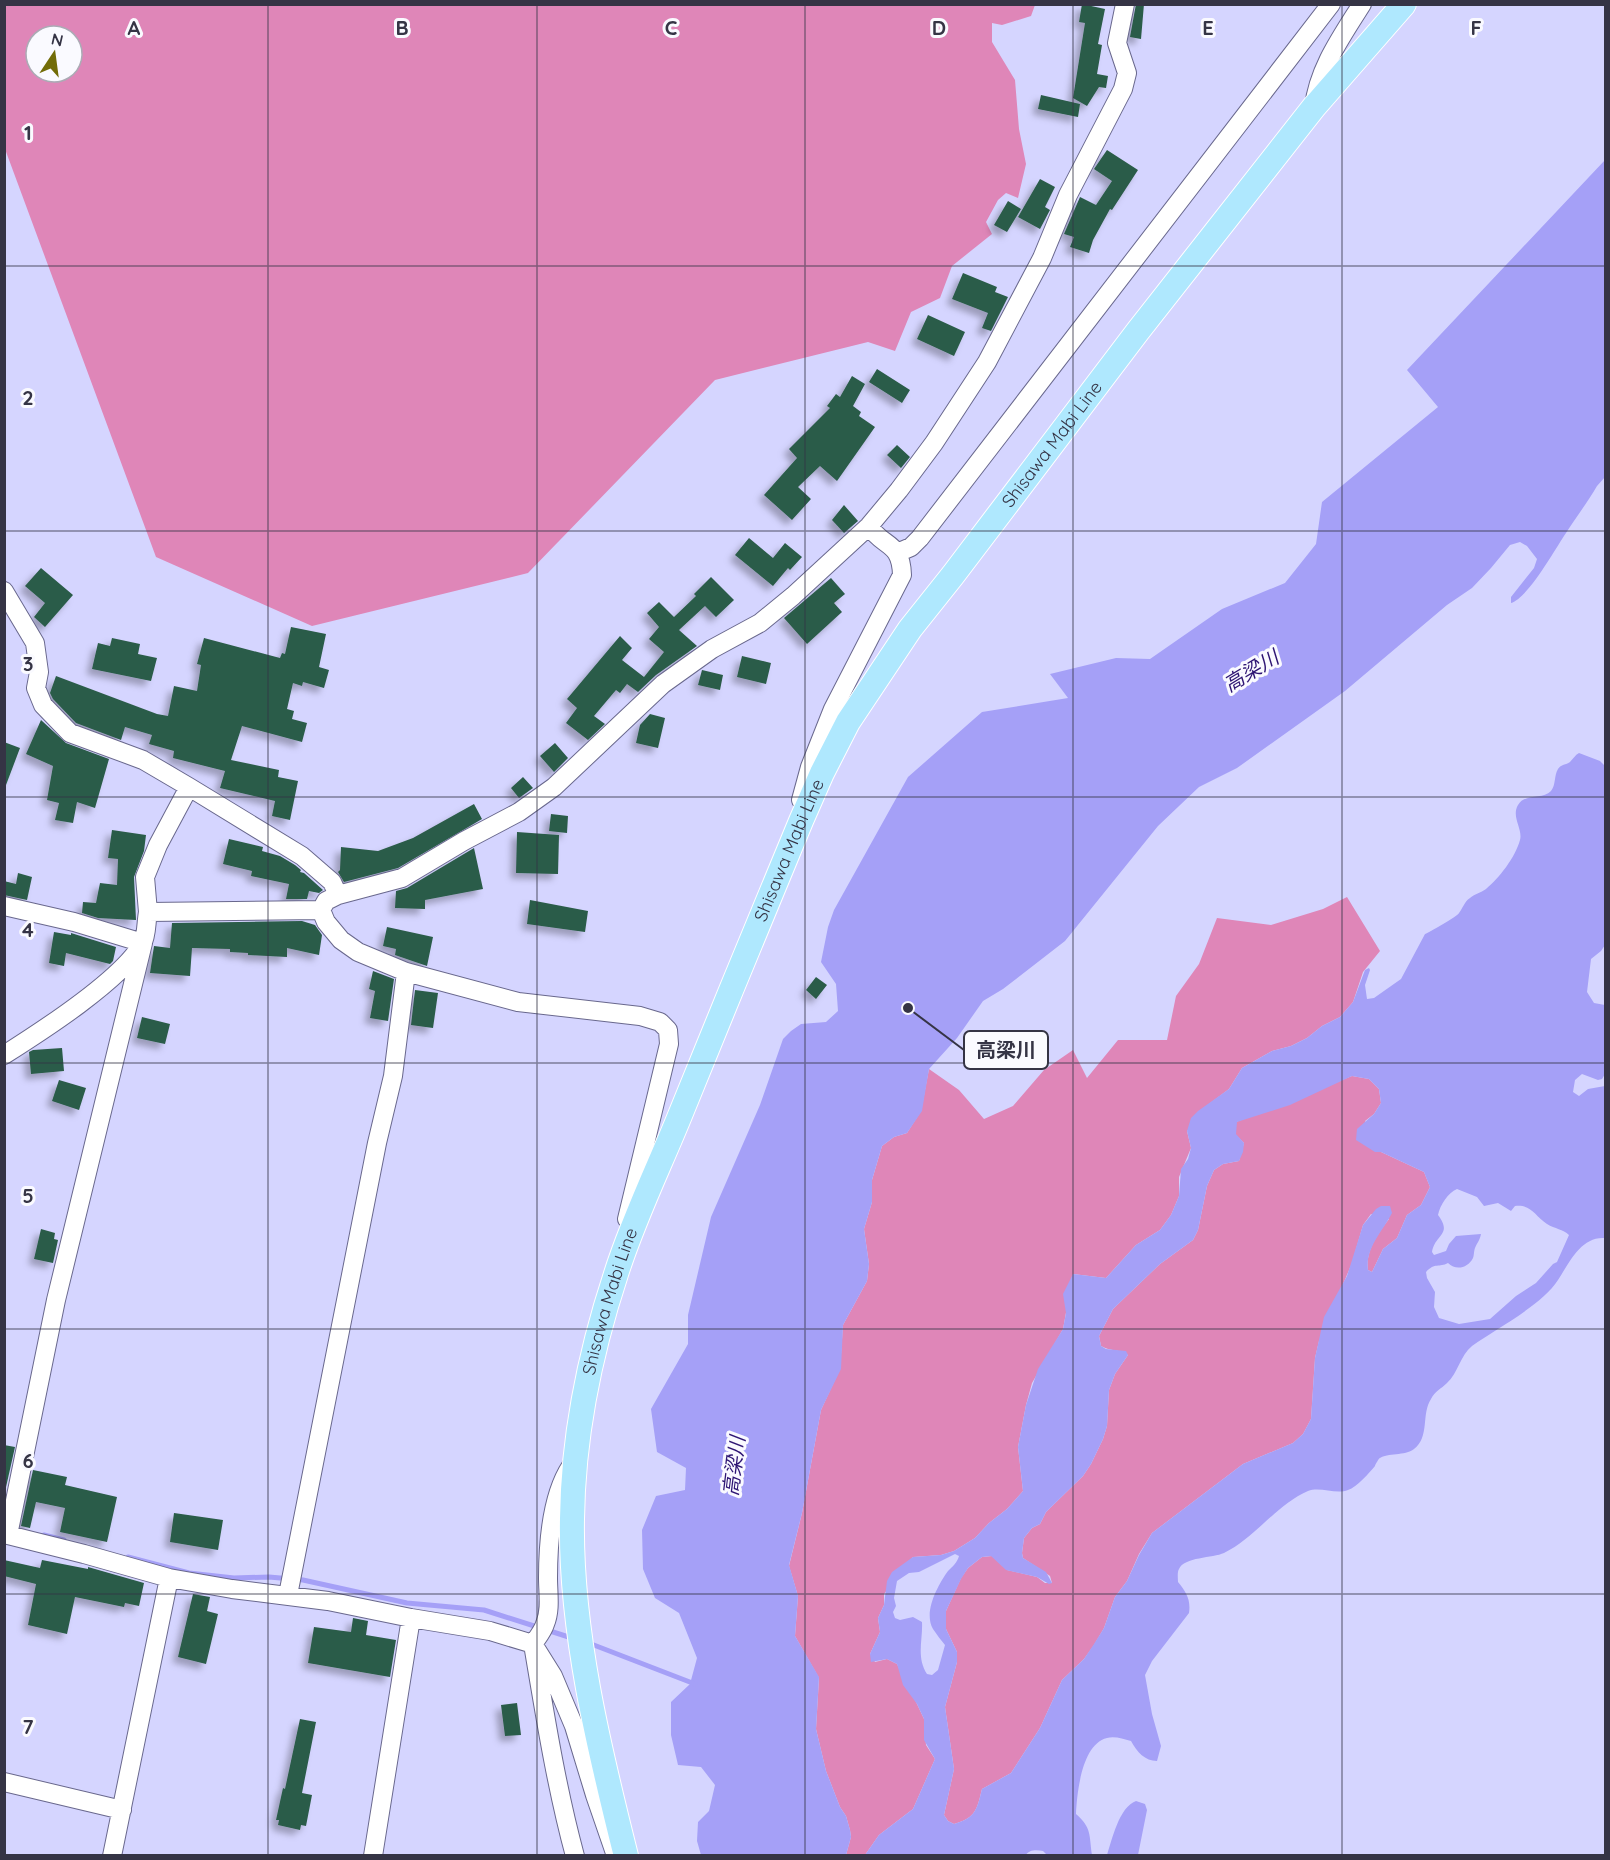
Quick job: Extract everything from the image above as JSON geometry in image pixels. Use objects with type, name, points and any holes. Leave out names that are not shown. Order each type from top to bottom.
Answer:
[{"type":"main road","name":"Shisawa Mabi Line","points":[[626,1856],[607,1780],[582,1645],[575,1588],[572,1519],[576,1460],[590,1362],[616,1273],[629,1238],[801,821],[822,773],[848,723],[910,629],[1138,331],[1314,107],[1404,4]]},
{"type":"street","points":[[321,910],[326,901],[338,895],[402,878],[519,812],[554,787],[663,684],[712,649],[760,623],[869,526],[899,490],[959,407],[987,362],[1042,258],[1068,195],[1123,88],[1127,73],[1117,43],[1125,4]]},
{"type":"street","points":[[897,553],[911,547],[920,538],[1331,4]]},
{"type":"street","points":[[1314,107],[1316,90],[1336,46],[1362,4]]},
{"type":"street","points":[[801,821],[802,796],[810,767],[833,709],[902,575],[902,561],[897,553],[892,546],[874,534],[869,526]]},
{"type":"street","points":[[4,591],[35,643],[39,672],[36,688],[43,705],[70,733],[143,760],[189,787],[302,856],[332,882],[338,895]]},
{"type":"street","points":[[189,787],[158,845],[145,878],[148,912],[143,942],[56,1300],[6,1535],[169,1578],[232,1589],[328,1600],[411,1618],[490,1631],[533,1644],[553,1676],[574,1726],[616,1856]]},
{"type":"street","points":[[4,906],[74,922],[143,942]]},
{"type":"street","points":[[148,912],[321,910]]},
{"type":"street","points":[[321,910],[326,922],[341,940],[358,952],[406,972],[518,1002],[640,1016],[660,1022],[668,1030],[669,1044],[666,1060],[627,1219],[629,1238]]},
{"type":"street","points":[[4,1055],[72,1009],[98,988],[115,974],[143,942]]},
{"type":"street","points":[[288,1595],[377,1143],[393,1076],[406,972]]},
{"type":"street","points":[[575,1856],[559,1786],[533,1644],[545,1626],[548,1615],[548,1558],[551,1528],[563,1479],[576,1460]]},
{"type":"street","points":[[112,1856],[169,1578]]},
{"type":"street","points":[[373,1856],[411,1618]]},
{"type":"street","points":[[4,1782],[122,1810]]},
{"type":"shaded area","points":[[5,4],[1035,5],[1031,16],[1002,25],[992,23],[992,42],[1015,80],[1019,129],[1026,164],[1018,198],[1006,193],[998,200],[986,222],[992,234],[952,266],[940,298],[911,312],[895,351],[868,342],[715,380],[528,573],[312,626],[156,557],[5,149]]},
{"type":"shaded area","points":[[1347,897],[1380,951],[1363,972],[1353,1002],[1340,1017],[1322,1026],[1307,1038],[1291,1046],[1272,1051],[1242,1068],[1229,1089],[1209,1104],[1187,1131],[1191,1148],[1179,1177],[1179,1196],[1171,1215],[1160,1230],[1136,1245],[1106,1278],[1073,1274],[1063,1329],[1032,1383],[1026,1405],[1018,1447],[1023,1491],[975,1538],[954,1551],[941,1555],[913,1557],[884,1594],[884,1605],[878,1618],[880,1632],[870,1654],[875,1662],[887,1659],[897,1664],[924,1719],[926,1745],[935,1759],[913,1809],[879,1835],[865,1855],[846,1855],[851,1837],[850,1830],[826,1771],[816,1729],[819,1678],[795,1636],[798,1596],[789,1566],[802,1513],[821,1410],[840,1369],[843,1325],[867,1281],[869,1264],[864,1229],[872,1202],[872,1180],[882,1146],[894,1137],[907,1133],[921,1111],[929,1069],[959,1090],[984,1119],[1013,1106],[1044,1070],[1073,1050],[1087,1078],[1118,1040],[1167,1040],[1176,996],[1199,964],[1217,918],[1271,925],[1323,909]]},
{"type":"shaded area","points":[[1352,1076],[1369,1079],[1379,1089],[1381,1103],[1374,1114],[1365,1121],[1381,1152],[1424,1172],[1430,1187],[1421,1205],[1407,1215],[1397,1238],[1383,1249],[1372,1272],[1368,1270],[1368,1256],[1389,1219],[1371,1214],[1363,1225],[1352,1263],[1319,1341],[1315,1358],[1311,1419],[1303,1434],[1293,1443],[1243,1464],[1152,1533],[1139,1554],[1127,1581],[1115,1597],[1104,1628],[1084,1659],[1062,1680],[1040,1728],[1011,1773],[982,1789],[977,1807],[971,1816],[954,1824],[948,1821],[944,1815],[954,1769],[945,1707],[957,1662],[957,1652],[946,1629],[946,1611],[961,1578],[968,1568],[982,1557],[992,1556],[1007,1570],[1037,1577],[1045,1583],[1052,1583],[1050,1576],[1023,1558],[1024,1538],[1032,1528],[1040,1524],[1046,1512],[1083,1476],[1103,1439],[1107,1426],[1109,1390],[1115,1374],[1128,1355],[1101,1346],[1099,1336],[1113,1309],[1160,1264],[1193,1240],[1198,1230],[1207,1186],[1214,1170],[1223,1164],[1239,1161],[1244,1143],[1235,1134],[1236,1122]]},
{"type":"water","name":"高梁川","points":[[1605,160],[1605,477],[1549,561],[1526,592],[1511,603],[1511,597],[1534,568],[1537,559],[1527,546],[1520,542],[1510,545],[1472,588],[1447,605],[1345,691],[1237,768],[1199,787],[1158,826],[1065,941],[1003,989],[983,1001],[957,1038],[929,1069],[922,1111],[907,1133],[894,1137],[882,1146],[872,1180],[872,1202],[864,1229],[869,1264],[867,1281],[843,1325],[841,1369],[821,1410],[802,1513],[789,1565],[798,1596],[795,1636],[819,1677],[816,1729],[826,1771],[840,1807],[846,1816],[851,1837],[846,1855],[701,1855],[697,1841],[698,1822],[709,1811],[715,1785],[701,1767],[678,1765],[671,1735],[671,1702],[690,1684],[697,1658],[679,1613],[655,1598],[643,1569],[642,1530],[656,1496],[685,1490],[686,1468],[657,1452],[651,1409],[688,1344],[688,1315],[711,1217],[760,1105],[783,1039],[801,1024],[826,1022],[838,1011],[836,984],[821,962],[834,910],[908,777],[982,712],[1068,698],[1050,674],[1116,658],[1150,659],[1222,609],[1285,583],[1316,544],[1322,502],[1438,407],[1407,370]]},
{"type":"water","points":[[1579,753],[1600,761],[1605,766],[1605,945],[1591,959],[1587,992],[1594,1003],[1605,1005],[1605,1074],[1602,1079],[1598,1080],[1582,1074],[1575,1080],[1573,1092],[1579,1096],[1588,1089],[1605,1086],[1605,1238],[1589,1241],[1582,1246],[1558,1280],[1541,1299],[1468,1350],[1451,1379],[1431,1399],[1426,1411],[1422,1438],[1414,1449],[1406,1453],[1379,1458],[1363,1480],[1348,1490],[1308,1491],[1286,1504],[1246,1539],[1224,1553],[1182,1565],[1178,1572],[1178,1582],[1187,1596],[1189,1613],[1152,1661],[1145,1675],[1161,1746],[1157,1761],[1142,1755],[1131,1741],[1110,1737],[1099,1742],[1092,1749],[1082,1770],[1076,1814],[1087,1828],[1092,1855],[1047,1855],[1043,1851],[1036,1850],[1025,1856],[865,1855],[879,1835],[913,1809],[935,1759],[924,1740],[924,1719],[917,1704],[903,1685],[897,1664],[887,1659],[871,1662],[870,1654],[880,1632],[878,1618],[884,1605],[887,1581],[892,1572],[913,1557],[941,1555],[954,1551],[975,1538],[1023,1491],[1018,1447],[1026,1405],[1038,1369],[1063,1329],[1066,1313],[1063,1294],[1073,1274],[1106,1278],[1136,1245],[1160,1230],[1171,1215],[1179,1196],[1181,1169],[1188,1159],[1191,1148],[1187,1131],[1191,1118],[1229,1089],[1242,1068],[1272,1051],[1291,1046],[1307,1038],[1322,1026],[1340,1017],[1353,1002],[1365,970],[1369,968],[1370,970],[1365,985],[1367,999],[1374,998],[1401,979],[1425,934],[1457,915],[1468,900],[1491,884],[1510,861],[1520,840],[1516,809],[1521,801],[1551,791],[1558,769]],"holes":[[[1352,1076],[1369,1079],[1379,1089],[1381,1103],[1374,1114],[1357,1129],[1356,1140],[1375,1152],[1381,1152],[1424,1172],[1430,1187],[1421,1205],[1407,1215],[1397,1238],[1383,1249],[1372,1272],[1368,1270],[1369,1254],[1392,1213],[1390,1206],[1381,1206],[1376,1209],[1363,1225],[1347,1276],[1324,1317],[1315,1358],[1311,1419],[1303,1434],[1293,1443],[1243,1464],[1152,1533],[1127,1581],[1115,1597],[1104,1628],[1084,1659],[1062,1680],[1040,1728],[1011,1773],[982,1789],[979,1802],[971,1816],[954,1824],[944,1815],[954,1769],[945,1707],[957,1662],[957,1652],[946,1629],[946,1611],[968,1568],[982,1557],[991,1556],[1006,1570],[1052,1583],[1046,1572],[1023,1558],[1024,1538],[1032,1528],[1040,1524],[1046,1512],[1083,1476],[1103,1439],[1107,1426],[1109,1390],[1115,1374],[1128,1355],[1126,1351],[1106,1349],[1101,1346],[1099,1336],[1113,1309],[1160,1264],[1193,1240],[1198,1230],[1207,1186],[1214,1170],[1223,1164],[1239,1161],[1243,1152],[1244,1143],[1236,1134],[1237,1122],[1290,1105]],[[1457,1189],[1477,1197],[1484,1206],[1498,1203],[1511,1211],[1515,1206],[1525,1207],[1547,1224],[1569,1235],[1557,1262],[1536,1283],[1516,1296],[1490,1319],[1459,1324],[1439,1318],[1434,1307],[1435,1292],[1426,1272],[1432,1267],[1448,1263],[1455,1267],[1462,1267],[1473,1258],[1481,1234],[1456,1236],[1446,1251],[1434,1255],[1432,1252],[1444,1227],[1438,1215],[1441,1207],[1448,1196]],[[955,1554],[959,1556],[940,1584],[931,1607],[930,1622],[945,1645],[938,1670],[932,1675],[927,1674],[922,1661],[922,1622],[913,1617],[900,1620],[895,1618],[893,1612],[896,1606],[894,1598],[897,1581],[909,1573],[919,1572]]]},
{"type":"water","points":[[1136,1801],[1145,1804],[1147,1810],[1138,1855],[1107,1855],[1121,1817],[1130,1804]]},
{"type":"building","points":[[1082,4],[1105,9],[1098,44],[1102,45],[1097,74],[1108,76],[1106,88],[1099,87],[1087,106],[1073,98],[1085,23],[1079,22]]},
{"type":"building","points":[[1136,4],[1144,4],[1141,39],[1130,37]]},
{"type":"building","points":[[1041,95],[1080,104],[1078,117],[1038,109]]},
{"type":"building","points":[[1107,150],[1138,170],[1112,210],[1110,209],[1093,240],[1089,253],[1070,247],[1074,237],[1064,234],[1080,197],[1096,205],[1112,181],[1094,169]]},
{"type":"building","points":[[1040,179],[1055,187],[1045,207],[1050,210],[1040,229],[1018,217]]},
{"type":"building","points":[[1008,201],[1021,209],[1007,232],[994,225]]},
{"type":"building","points":[[963,273],[997,287],[995,292],[1008,297],[991,331],[982,328],[988,313],[952,299]]},
{"type":"building","points":[[928,315],[965,332],[954,356],[917,339]]},
{"type":"building","points":[[877,369],[910,390],[902,403],[869,382]]},
{"type":"building","points":[[852,376],[865,384],[853,406],[861,412],[859,416],[875,427],[837,481],[820,466],[798,487],[811,499],[792,520],[764,495],[797,458],[789,449],[830,408],[827,406],[836,394],[840,397]]},
{"type":"building","points":[[897,445],[910,457],[901,468],[887,455]]},
{"type":"building","points":[[844,505],[858,521],[844,533],[832,520]]},
{"type":"building","points":[[749,538],[773,558],[785,543],[802,557],[790,570],[788,568],[773,586],[735,555]]},
{"type":"building","points":[[41,568],[73,595],[45,627],[34,617],[45,603],[25,586]]},
{"type":"building","points":[[711,577],[734,600],[716,617],[705,606],[679,630],[697,646],[656,675],[638,692],[627,684],[620,693],[616,690],[594,716],[605,724],[588,740],[566,723],[577,708],[567,699],[620,636],[632,648],[622,660],[644,677],[664,652],[649,639],[659,627],[647,613],[659,602],[674,617],[696,596],[694,594]]},
{"type":"building","points":[[831,578],[845,594],[834,603],[842,612],[807,644],[784,618]]},
{"type":"building","points":[[291,627],[326,634],[319,667],[329,670],[324,688],[303,682],[302,686],[293,683],[287,709],[294,711],[292,719],[307,723],[302,742],[242,726],[231,760],[279,770],[278,777],[298,781],[290,820],[272,816],[275,801],[220,788],[225,771],[173,758],[174,751],[149,744],[152,735],[125,727],[121,740],[76,723],[50,693],[56,676],[157,714],[168,716],[174,686],[197,691],[201,665],[197,664],[204,638],[280,658],[282,653],[285,654]]},
{"type":"building","points":[[112,638],[140,644],[138,654],[157,658],[151,681],[92,669],[98,643],[110,646]]},
{"type":"building","points":[[742,656],[771,663],[766,684],[737,677]]},
{"type":"building","points":[[702,670],[723,675],[720,690],[698,685]]},
{"type":"building","points":[[650,714],[665,718],[658,748],[636,743],[640,725]]},
{"type":"building","points":[[41,720],[66,743],[109,759],[95,808],[77,802],[73,823],[55,820],[59,803],[47,800],[53,766],[26,754]]},
{"type":"building","points":[[4,742],[20,748],[6,785],[4,785]]},
{"type":"building","points":[[555,743],[568,758],[554,772],[540,756]]},
{"type":"building","points":[[523,777],[533,788],[519,798],[511,788]]},
{"type":"building","points":[[474,804],[482,819],[398,868],[344,882],[338,872],[341,847],[378,851],[413,838]]},
{"type":"building","points":[[551,814],[568,816],[567,833],[549,831]]},
{"type":"building","points":[[112,830],[146,835],[144,851],[134,877],[136,920],[98,918],[82,913],[83,902],[96,903],[100,883],[117,885],[118,859],[108,858]]},
{"type":"building","points":[[517,832],[559,835],[558,874],[516,873]]},
{"type":"building","points":[[229,839],[263,847],[262,851],[280,856],[295,865],[301,870],[300,872],[323,890],[319,893],[309,891],[307,899],[286,899],[289,884],[251,876],[252,871],[223,864]]},
{"type":"building","points":[[474,848],[483,889],[425,900],[425,909],[395,908],[396,891],[407,888]]},
{"type":"building","points":[[18,873],[32,877],[27,900],[4,895],[4,881],[16,884]]},
{"type":"building","points":[[530,900],[588,911],[585,932],[527,924]]},
{"type":"building","points":[[302,921],[315,925],[322,935],[319,955],[287,948],[287,957],[248,955],[248,953],[230,952],[230,949],[192,948],[190,976],[150,973],[154,946],[170,948],[172,923]]},
{"type":"building","points":[[387,927],[433,937],[427,966],[395,955],[396,949],[383,946]]},
{"type":"building","points":[[54,932],[71,935],[71,933],[116,947],[113,961],[110,964],[66,953],[64,966],[49,963]]},
{"type":"building","points":[[373,971],[394,979],[388,1021],[370,1018],[375,991],[369,989]]},
{"type":"building","points":[[816,977],[827,985],[816,999],[806,990]]},
{"type":"building","points":[[415,990],[438,993],[433,1028],[411,1025]]},
{"type":"building","points":[[142,1017],[170,1024],[165,1044],[137,1038]]},
{"type":"building","points":[[62,1048],[64,1071],[31,1074],[29,1052]]},
{"type":"building","points":[[59,1080],[86,1088],[79,1110],[52,1101]]},
{"type":"building","points":[[41,1229],[55,1233],[54,1239],[58,1240],[53,1263],[34,1259]]},
{"type":"building","points":[[4,1445],[15,1447],[4,1496]]},
{"type":"building","points":[[33,1470],[67,1477],[65,1485],[117,1497],[107,1542],[60,1532],[65,1508],[36,1502],[30,1528],[21,1526]]},
{"type":"building","points":[[174,1513],[223,1520],[218,1550],[170,1542]]},
{"type":"building","points":[[4,1560],[40,1568],[42,1560],[88,1569],[88,1567],[144,1583],[139,1606],[125,1603],[124,1607],[75,1597],[67,1634],[28,1625],[36,1584],[4,1576]]},
{"type":"building","points":[[193,1594],[210,1597],[207,1611],[218,1614],[206,1664],[178,1657]]},
{"type":"building","points":[[353,1618],[368,1621],[366,1635],[396,1640],[390,1677],[308,1663],[314,1627],[351,1632]]},
{"type":"building","points":[[517,1703],[521,1735],[505,1736],[501,1705]]},
{"type":"building","points":[[300,1719],[316,1722],[302,1793],[312,1795],[306,1826],[301,1825],[300,1830],[278,1825],[279,1820],[276,1820]]},
{"type":"waterway","points":[[44,1535],[64,1540]]},
{"type":"waterway","points":[[128,1557],[189,1573],[234,1578],[269,1577],[303,1580],[407,1603],[484,1610],[575,1639]]},
{"type":"waterway","points":[[586,1642],[695,1684]]},
{"type":"place","name":"高梁川","points":[[908,1008]]}]
